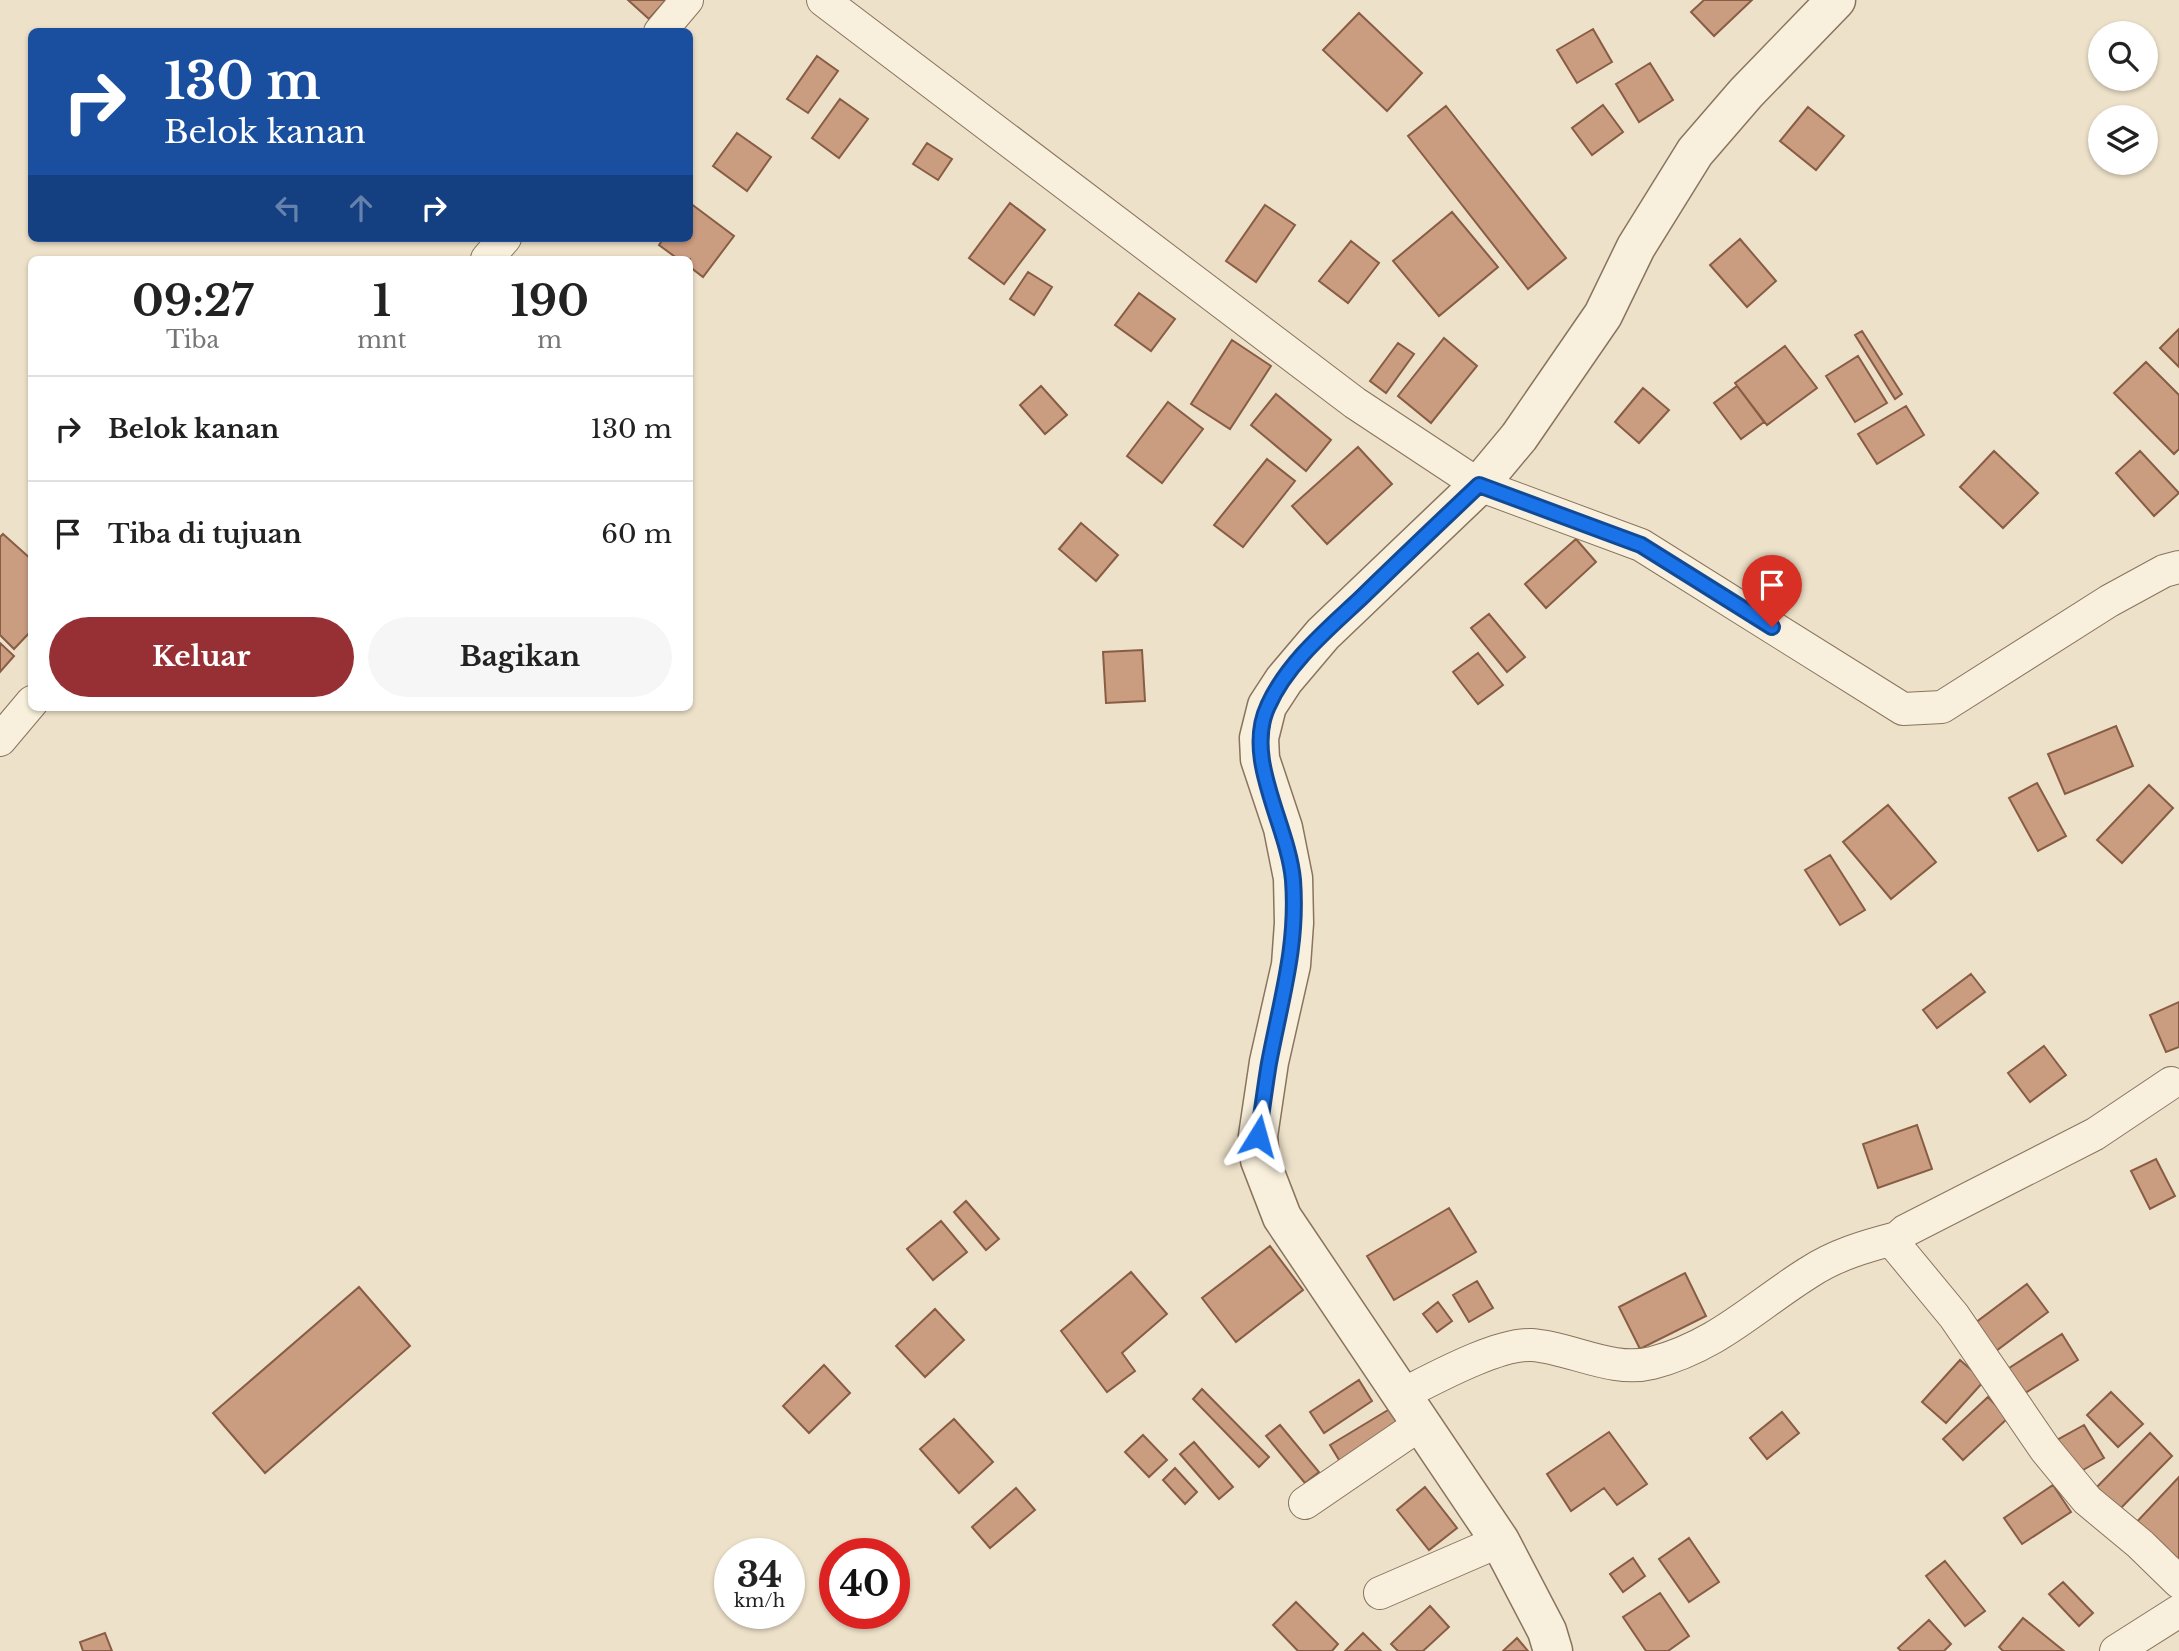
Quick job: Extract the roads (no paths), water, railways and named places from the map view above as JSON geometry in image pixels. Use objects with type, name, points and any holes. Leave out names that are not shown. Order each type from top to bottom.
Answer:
[{"type":"street","points":[[663,28],[687,0]]},
{"type":"street","points":[[823,0],[1355,403],[1479,485],[1641,545],[1903,709],[1942,707],[2109,601],[2164,571],[2179,567]]},
{"type":"street","points":[[1553,1651],[1547,1631],[1500,1541],[1282,1217],[1260,1160],[1258,1136],[1291,965],[1294,923],[1293,878],[1283,828],[1260,758],[1259,738],[1267,706],[1304,654],[1479,485],[1519,437],[1577,357],[1603,315],[1636,247],[1695,152],[1746,93],[1836,0]]},
{"type":"street","points":[[490,256],[502,242]]},
{"type":"street","points":[[0,740],[28,707]]},
{"type":"street","points":[[1305,1503],[1412,1408],[1472,1360],[1529,1345],[1576,1352],[1620,1366],[1650,1363],[1722,1335],[1810,1271],[1858,1248],[1897,1238],[1978,1192],[2095,1134],[2171,1083]]},
{"type":"street","points":[[1897,1238],[1897,1247],[1954,1316],[2045,1449],[2087,1500],[2140,1544],[2179,1582]]},
{"type":"street","points":[[1380,1593],[1500,1541]]},
{"type":"street","points":[[2116,1651],[2179,1611]]}]
